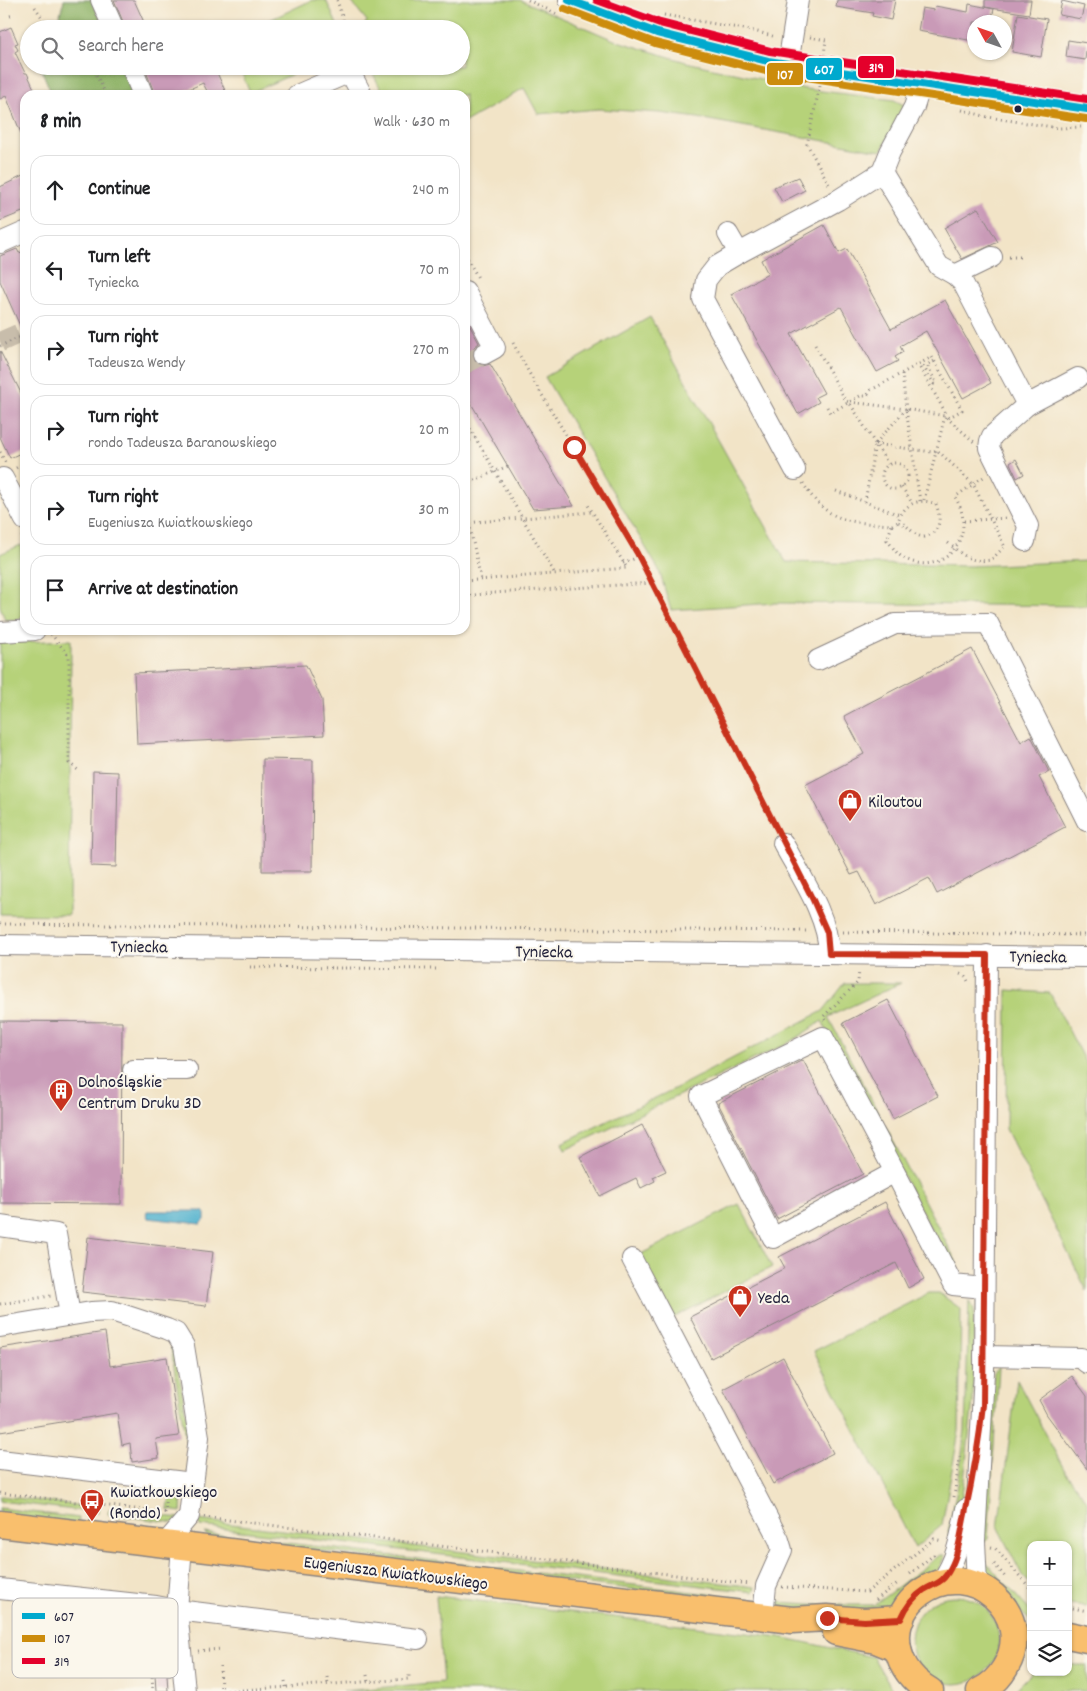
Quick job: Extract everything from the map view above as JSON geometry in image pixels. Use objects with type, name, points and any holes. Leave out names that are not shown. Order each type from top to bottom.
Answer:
[{"type":"main road","name":"Eugeniusza Kwiatkowskiego","points":[[0,1524],[792,1620],[823,1629],[876,1640],[898,1649]]},
{"type":"main road","points":[[930,1691],[912,1678],[901,1660],[897,1634],[901,1619],[916,1595],[932,1585],[941,1582],[966,1581],[977,1585],[996,1597],[1021,1627],[1013,1641],[1021,1653],[993,1683],[980,1691]]},
{"type":"main road","name":"Eugeniusza Kwiatkowskiego","points":[[792,1620],[827,1618],[864,1621],[901,1619]]},
{"type":"main road","points":[[1072,1636],[1087,1638]]},
{"type":"main road","points":[[1072,1650],[1087,1648]]},
{"type":"street","points":[[101,0],[110,20]]},
{"type":"street","points":[[569,0],[657,34],[719,50],[788,65],[922,85],[1086,118]]},
{"type":"street","points":[[788,65],[798,0]]},
{"type":"street","points":[[135,75],[142,90]]},
{"type":"street","points":[[309,90],[343,75]]},
{"type":"street","points":[[352,75],[359,90]]},
{"type":"street","points":[[795,470],[703,299],[706,280],[717,266],[739,252],[838,200],[882,172],[890,152],[914,107],[922,85]]},
{"type":"street","points":[[882,172],[930,255],[939,266],[955,275],[964,283],[1028,405]]},
{"type":"street","points":[[0,242],[20,234]]},
{"type":"street","points":[[728,234],[739,252]]},
{"type":"street","points":[[955,275],[992,257]]},
{"type":"street","points":[[472,285],[495,348],[484,354]]},
{"type":"street","points":[[1025,541],[1028,526],[989,448],[990,441],[992,436],[1028,405],[1078,378]]},
{"type":"street","points":[[3,478],[20,520]]},
{"type":"street","points":[[818,660],[895,624],[988,624],[1087,821]]},
{"type":"street","points":[[0,632],[20,631]]},
{"type":"street","points":[[783,843],[813,900],[827,932],[829,954]]},
{"type":"street","name":"Tyniecka","points":[[0,945],[1087,957]]},
{"type":"street","points":[[941,1582],[950,1569],[958,1550],[969,1452],[983,1405],[987,955]]},
{"type":"street","points":[[895,1172],[773,1238],[701,1096],[823,1037],[895,1172],[953,1285],[984,1288]]},
{"type":"street","points":[[133,1070],[187,1070]]},
{"type":"street","points":[[0,1226],[56,1234],[70,1315]]},
{"type":"street","points":[[632,1259],[779,1540],[782,1550],[766,1586],[763,1616]]},
{"type":"street","points":[[0,1327],[70,1315],[112,1311],[167,1328],[176,1333],[184,1346],[199,1437],[189,1516],[174,1545],[176,1598]]},
{"type":"street","points":[[984,1356],[1081,1358],[1087,1363]]},
{"type":"street","points":[[969,1452],[977,1585]]},
{"type":"street","points":[[0,1460],[193,1483]]},
{"type":"street","points":[[189,1516],[209,1550]]},
{"type":"street","points":[[0,1588],[87,1598]]},
{"type":"street","points":[[178,1610],[418,1639]]},
{"type":"street","points":[[178,1620],[185,1691]]},
{"type":"path","points":[[337,0],[343,20]]},
{"type":"path","points":[[35,7],[44,20]]},
{"type":"path","points":[[656,13],[750,30],[777,37]]},
{"type":"path","points":[[823,60],[826,40]]},
{"type":"path","points":[[96,75],[104,90]]},
{"type":"path","points":[[820,91],[807,144],[838,200]]},
{"type":"path","points":[[957,108],[988,117],[1050,126],[1086,118]]},
{"type":"path","points":[[0,346],[20,337]]},
{"type":"path","points":[[510,338],[639,557],[783,843]]},
{"type":"path","points":[[815,345],[846,401],[849,402],[888,464]]},
{"type":"path","points":[[827,407],[830,413],[860,396],[867,396],[871,390],[932,357],[962,410],[946,417]]},
{"type":"path","points":[[922,500],[946,417],[944,410],[920,368],[923,366],[934,384],[936,382],[927,365],[934,361]]},
{"type":"path","points":[[902,373],[912,448],[922,500]]},
{"type":"path","points":[[849,402],[906,409],[946,417],[981,448],[989,448]]},
{"type":"path","points":[[865,502],[876,444],[906,409]]},
{"type":"path","points":[[470,429],[555,574]]},
{"type":"path","points":[[470,440],[475,438]]},
{"type":"path","points":[[876,444],[932,452],[937,450]]},
{"type":"path","points":[[937,450],[973,484],[1005,547]]},
{"type":"path","points":[[900,463],[907,468],[908,481],[902,487],[893,489],[883,481],[883,472],[888,464],[900,463]]},
{"type":"path","points":[[470,482],[496,473],[508,466]]},
{"type":"path","points":[[892,525],[887,540],[896,552],[909,560],[928,563],[945,557],[955,549],[960,541],[964,521],[963,510],[955,497],[998,467]]},
{"type":"path","points":[[795,470],[818,504],[828,513],[855,523],[892,525],[898,522],[903,523],[919,536],[924,537],[933,534],[940,517],[936,504],[922,500],[912,503],[900,515],[898,522]]},
{"type":"path","points":[[902,487],[912,503]]},
{"type":"path","points":[[836,491],[900,515]]},
{"type":"path","points":[[470,581],[627,568],[588,505]]},
{"type":"path","points":[[470,523],[592,512]]},
{"type":"path","points":[[964,521],[1023,517]]},
{"type":"path","points":[[470,535],[481,580]]},
{"type":"path","points":[[948,542],[968,559],[984,561],[991,560],[1011,543],[1025,541]]},
{"type":"path","points":[[623,563],[639,557]]},
{"type":"path","points":[[470,595],[652,583]]},
{"type":"path","points":[[52,635],[70,656],[69,758],[70,763],[78,770]]},
{"type":"path","points":[[0,924],[1087,935]]},
{"type":"path","points":[[955,974],[964,976],[968,980],[970,987]]},
{"type":"path","points":[[851,990],[858,982]]},
{"type":"path","points":[[0,1304],[66,1294]]},
{"type":"path","points":[[954,1499],[969,1452]]},
{"type":"path","points":[[0,1493],[766,1586],[867,1592],[934,1539],[945,1542],[946,1535]]},
{"type":"path","points":[[165,1513],[167,1501]]},
{"type":"path","points":[[990,1547],[995,1548],[1028,1586]]},
{"type":"path","points":[[872,1603],[938,1551]]},
{"type":"path","points":[[1072,1608],[1087,1611]]},
{"type":"path","points":[[192,1652],[221,1649]]},
{"type":"path","points":[[220,1666],[221,1691]]},
{"type":"path","points":[[227,1691],[409,1679],[409,1673]]},
{"type":"path","points":[[367,1675],[368,1682]]},
{"type":"path","points":[[327,1677],[328,1684]]},
{"type":"path","points":[[152,1678],[153,1691]]},
{"type":"path","points":[[285,1681],[286,1687]]},
{"type":"path","points":[[243,1685],[244,1690]]},
{"type":"green space","points":[[64,0],[92,0],[101,20],[58,20]]},
{"type":"green space","points":[[312,0],[326,0],[335,20],[270,20]]},
{"type":"green space","points":[[350,0],[520,0],[614,40],[686,62],[805,89],[894,100],[906,106],[881,151],[698,118],[660,113],[599,109],[538,114],[524,88],[470,119],[470,90],[381,90],[374,75],[470,75],[470,20],[366,20]]},
{"type":"green space","points":[[44,75],[125,75],[132,90],[50,90]]},
{"type":"green space","points":[[243,75],[291,75],[257,90],[249,90]]},
{"type":"green space","points":[[650,317],[786,562],[970,566],[1087,561],[1087,606],[775,603],[671,610],[659,570],[545,377]]},
{"type":"green space","points":[[20,545],[20,619],[5,620],[0,606],[0,554]]},
{"type":"green space","points":[[71,640],[69,915],[0,914],[0,643]]},
{"type":"green space","points":[[845,983],[901,983],[828,1017],[958,1265],[950,1266],[822,1021],[792,1041],[565,1150],[562,1143],[678,1087],[823,1011]]},
{"type":"green space","points":[[1007,990],[1050,993],[1087,1066],[1087,1291],[1006,1129]]},
{"type":"green space","points":[[739,1204],[772,1267],[669,1320],[637,1256]]},
{"type":"green space","points":[[929,1293],[939,1293],[961,1309],[959,1431],[942,1525],[915,1548],[814,1351]]},
{"type":"green space","points":[[969,1300],[974,1309],[973,1401],[962,1495],[953,1539],[948,1532],[958,1484],[965,1430]]},
{"type":"green space","points":[[174,1343],[191,1444],[186,1443],[171,1348]]},
{"type":"green space","points":[[999,1367],[988,1538],[982,1540],[994,1373]]},
{"type":"green space","points":[[1017,1380],[1066,1473],[1087,1501],[1087,1606],[1072,1604],[1072,1541],[1027,1541],[1027,1581],[1022,1575],[998,1528]]},
{"type":"green space","points":[[171,1488],[179,1494],[181,1512],[168,1510]]},
{"type":"green space","points":[[0,1496],[99,1508],[99,1513],[0,1501]]},
{"type":"green space","points":[[0,1508],[79,1518],[78,1524],[0,1515]]},
{"type":"green space","points":[[109,1509],[179,1518],[176,1523],[108,1514]]},
{"type":"green space","points":[[198,1520],[755,1587],[753,1592],[200,1526]]},
{"type":"green space","points":[[204,1533],[750,1599],[745,1603],[208,1537]]},
{"type":"green space","points":[[940,1555],[945,1555],[939,1569],[890,1607],[875,1613],[779,1606],[776,1602],[874,1605]]},
{"type":"green space","points":[[985,1561],[1027,1608],[1027,1618],[1020,1612],[1008,1593],[990,1577],[985,1569]]},
{"type":"green space","points":[[436,1596],[780,1637],[873,1657],[893,1691],[343,1691],[443,1682]]},
{"type":"green space","points":[[946,1596],[964,1596],[980,1603],[992,1615],[999,1631],[999,1649],[992,1665],[980,1677],[964,1684],[946,1684],[930,1677],[918,1665],[911,1649],[911,1631],[918,1615],[930,1603]]},
{"type":"green space","points":[[1072,1665],[1087,1665],[1087,1691],[1014,1691],[1029,1676],[1072,1676]]},
{"type":"water","points":[[147,1211],[203,1211],[205,1220],[201,1224],[148,1218],[146,1214]]},
{"type":"building","points":[[114,0],[134,0],[143,20],[122,20]]},
{"type":"building","points":[[837,0],[895,0],[891,20],[872,16],[873,13],[836,7]]},
{"type":"building","points":[[985,0],[1031,0],[1029,14],[985,7]]},
{"type":"building","points":[[1062,1],[1084,6],[1081,19],[1059,15]]},
{"type":"building","points":[[969,4],[994,9],[993,15],[967,15],[967,40],[918,31],[922,8],[934,10],[935,6],[968,12]]},
{"type":"building","points":[[1018,14],[1047,19],[1041,57],[1012,52]]},
{"type":"building","points":[[11,27],[18,43],[15,44],[18,50],[15,52],[20,62],[20,75],[28,75],[35,90],[20,90],[20,131],[6,96],[0,99],[0,32]]},
{"type":"building","points":[[1068,40],[1087,43],[1085,60],[1066,57]]},
{"type":"building","points":[[147,75],[218,75],[225,90],[206,90],[203,83],[187,90],[153,90]]},
{"type":"building","points":[[20,177],[20,213],[0,221],[0,187]]},
{"type":"building","points":[[798,177],[805,190],[782,202],[774,187]]},
{"type":"building","points":[[978,208],[998,242],[962,259],[944,228]]},
{"type":"building","points":[[824,225],[839,253],[847,249],[891,329],[945,300],[991,383],[963,398],[926,331],[900,346],[903,352],[895,357],[898,361],[877,372],[841,307],[791,334],[824,393],[816,397],[819,402],[798,414],[731,294],[768,274],[761,260]]},
{"type":"building","points":[[17,249],[20,253],[20,326],[0,281],[0,256]]},
{"type":"building","points":[[470,326],[479,343],[474,347],[472,353],[474,360],[483,366],[490,364],[574,506],[533,509],[470,402]]},
{"type":"building","points":[[0,351],[20,391],[20,453],[10,458],[0,437]]},
{"type":"building","points":[[1016,459],[1024,474],[1017,478],[1010,463]]},
{"type":"building","points":[[972,649],[1021,742],[1031,736],[1049,772],[1039,777],[1065,827],[937,894],[929,878],[876,905],[859,872],[851,875],[805,785],[864,754],[844,716]]},
{"type":"building","points":[[306,665],[322,700],[324,735],[137,744],[134,673]]},
{"type":"building","points":[[263,759],[313,760],[312,871],[262,871]]},
{"type":"building","points":[[93,771],[118,772],[116,867],[91,866]]},
{"type":"building","points":[[888,1000],[938,1096],[893,1119],[843,1023]]},
{"type":"building","name":"Dolnośląskie Centrum Druku 3D","points":[[0,1021],[122,1022],[121,1204],[0,1203]]},
{"type":"building","points":[[803,1060],[863,1174],[777,1219],[718,1103]]},
{"type":"building","points":[[642,1125],[666,1171],[653,1177],[655,1181],[641,1188],[636,1178],[600,1196],[580,1157]]},
{"type":"building","points":[[885,1202],[924,1279],[908,1288],[896,1263],[711,1358],[690,1317],[785,1268],[779,1257]]},
{"type":"building","points":[[88,1237],[213,1252],[206,1306],[82,1292]]},
{"type":"building","points":[[105,1332],[110,1366],[167,1357],[179,1436],[156,1439],[159,1458],[132,1462],[130,1443],[122,1445],[117,1413],[0,1432],[0,1348]]},
{"type":"building","points":[[783,1357],[833,1453],[773,1484],[723,1389]]},
{"type":"building","points":[[1072,1376],[1087,1396],[1087,1469],[1047,1415],[1039,1400]]},
{"type":"building","points":[[155,1678],[167,1678],[168,1691],[156,1691]]},
{"type":"tunnel","points":[[0,342],[20,333]]},
{"type":"tunnel","points":[[470,361],[484,354]]},
{"type":"transit line","name":"607","points":[[569,0],[657,33],[768,61],[1087,109]]},
{"type":"transit line","name":"319","points":[[597,0],[660,23],[770,51],[1087,99]]},
{"type":"transit line","name":"107","points":[[565,9],[655,43],[766,71],[1086,119]]},
{"type":"place","name":"Kiloutou","points":[[850,822]]},
{"type":"place","name":"Dolnośląskie Centrum Druku 3D","points":[[61,1112]]},
{"type":"place","name":"Yeda","points":[[740,1318]]},
{"type":"place","name":"Kwiatkowskiego (Rondo)","points":[[92,1522]]},
{"type":"route","points":[[574,447],[637,553],[813,900],[827,932],[829,954],[987,955],[983,1405],[979,1448],[958,1550],[950,1569],[941,1582],[916,1595],[901,1619],[864,1621],[827,1618]]}]
